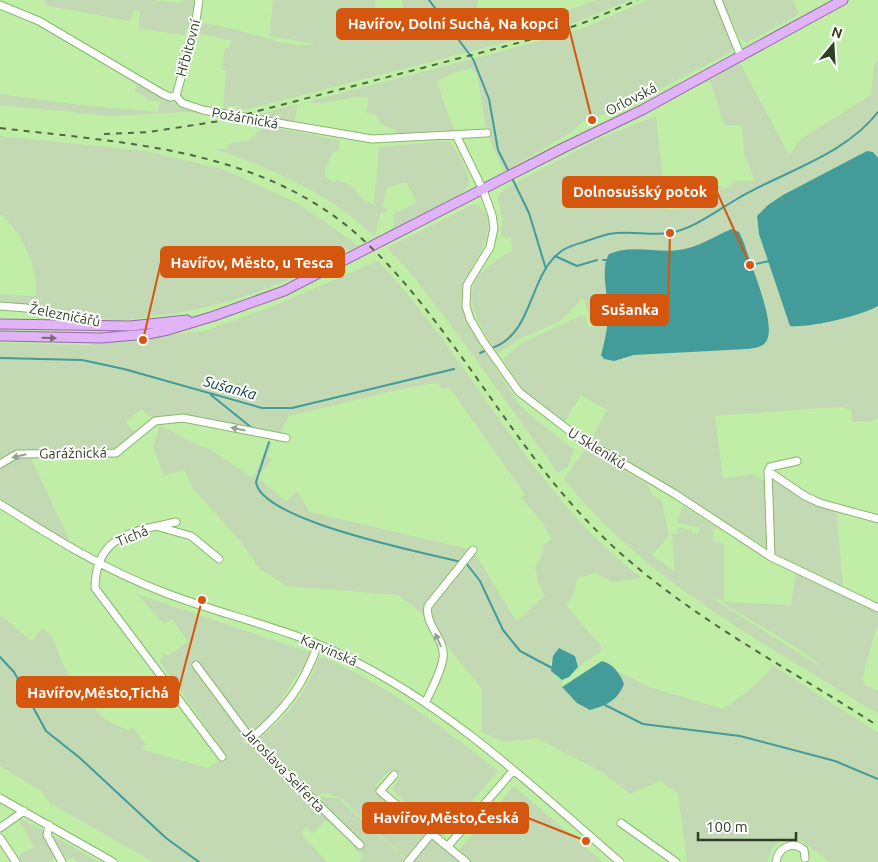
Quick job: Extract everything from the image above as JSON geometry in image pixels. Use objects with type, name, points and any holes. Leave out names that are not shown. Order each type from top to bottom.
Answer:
[{"type":"main road","name":"Orlovská","points":[[214,316],[284,292],[350,259],[518,171],[642,110],[843,0]]},
{"type":"main road","points":[[0,324],[130,326],[214,316]]},
{"type":"main road","points":[[0,336],[75,338],[128,336],[168,330],[214,316]]},
{"type":"street","name":"Hřbitovní","points":[[176,96],[195,28],[199,0]]},
{"type":"street","points":[[718,0],[741,57]]},
{"type":"street","name":"Požárnická","points":[[0,5],[39,21],[163,94],[170,97],[176,96],[182,103],[208,112],[358,138],[402,139],[487,133]]},
{"type":"street","points":[[456,135],[483,190]]},
{"type":"street","name":"U Skleníků","points":[[483,190],[492,215],[493,236],[490,247],[469,281],[465,299],[470,319],[492,355],[519,392],[575,435],[675,494],[771,556],[878,608]]},
{"type":"street","name":"Železničářů","points":[[0,306],[19,306],[77,320],[130,326]]},
{"type":"street","name":"Garážnická","points":[[0,464],[17,454],[116,452],[155,421],[183,418],[286,438]]},
{"type":"street","points":[[771,556],[768,471],[770,467],[797,461]]},
{"type":"street","points":[[768,471],[805,496],[820,503],[878,519]]},
{"type":"street","name":"Karvinská","points":[[0,504],[97,564],[165,593],[318,644],[372,670],[426,702],[513,771],[620,862]]},
{"type":"street","name":"Tichá","points":[[97,564],[107,547],[116,539],[156,526],[176,522]]},
{"type":"street","points":[[156,526],[190,536],[219,559]]},
{"type":"street","points":[[426,702],[444,657],[439,640],[430,624],[428,606],[472,552]]},
{"type":"street","points":[[97,564],[95,588],[222,757]]},
{"type":"street","points":[[251,739],[278,716],[296,692],[304,680],[318,644]]},
{"type":"street","name":"Jaroslava Seiferta","points":[[196,665],[251,739],[360,845]]},
{"type":"street","points":[[448,846],[513,771]]},
{"type":"street","points":[[394,775],[380,791],[466,862]]},
{"type":"street","points":[[0,798],[113,862]]},
{"type":"street","points":[[0,828],[24,811]]},
{"type":"street","points":[[621,823],[676,862]]},
{"type":"street","points":[[49,825],[47,835],[62,862]]},
{"type":"street","points":[[408,862],[432,833]]},
{"type":"street","points":[[0,838],[16,862]]},
{"type":"street","points":[[776,862],[777,856],[783,848],[792,845],[804,850],[805,858]]},
{"type":"green space","points":[[45,0],[152,0],[177,3],[185,0],[194,0],[190,28],[187,27],[185,35],[141,29],[139,27],[140,11],[133,11],[130,21],[48,6],[44,4]]},
{"type":"green space","points":[[273,0],[375,0],[376,26],[405,23],[402,0],[478,0],[477,7],[481,23],[495,30],[544,19],[597,0],[631,0],[546,32],[233,113],[231,110],[243,106],[230,106],[223,110],[226,71],[222,70],[225,48],[229,48],[231,41],[198,33],[200,24],[235,29],[289,44],[317,44],[269,36]]},
{"type":"green space","points":[[648,0],[714,0],[732,43],[731,52],[623,108],[584,121],[570,133],[504,172],[487,133],[477,74],[471,68],[451,74],[437,82],[455,133],[441,130],[394,136],[396,129],[381,125],[377,115],[366,113],[368,98],[360,97],[322,103],[307,102],[548,39],[584,28]]},
{"type":"green space","points":[[722,0],[793,0],[799,14],[746,43],[739,37]]},
{"type":"green space","points":[[878,60],[878,158],[873,152],[860,155],[791,190],[756,219],[783,303],[878,306],[878,418],[873,421],[852,422],[851,410],[840,407],[715,416],[723,479],[755,474],[765,482],[769,549],[591,440],[607,410],[581,395],[564,422],[522,389],[503,359],[522,343],[580,316],[586,317],[588,327],[593,327],[583,298],[560,321],[518,340],[498,353],[487,337],[474,309],[472,296],[474,284],[481,273],[512,251],[511,237],[501,236],[502,219],[498,197],[504,189],[601,138],[656,116],[666,209],[685,208],[691,179],[710,179],[725,189],[736,181],[755,181],[744,153],[742,126],[724,125],[710,80],[740,63],[789,155],[802,138],[871,95],[874,65]],"holes":[[[719,234],[744,244],[750,265],[762,347],[634,355],[614,361],[601,354],[605,342],[608,314],[605,270],[614,252],[683,250],[708,242]]]},
{"type":"green space","points":[[137,84],[187,110],[202,114],[189,112],[110,116],[0,105],[0,94],[80,105],[158,112],[160,102],[149,100],[135,91]]},
{"type":"green space","points":[[298,104],[294,122],[252,116]]},
{"type":"green space","points":[[265,126],[340,140],[338,151],[332,153],[324,172],[326,177],[334,182],[338,180],[352,186],[365,201],[374,205],[379,147],[448,141],[455,148],[464,165],[469,181],[468,185],[460,194],[393,230],[394,214],[417,203],[406,182],[387,188],[382,207],[388,209],[387,213],[381,212],[375,237],[339,208],[300,184],[236,156],[214,149],[226,149],[231,143],[248,141]]},
{"type":"green space","points":[[0,136],[145,151],[223,169],[299,204],[359,246],[341,254],[341,257],[273,286],[227,302],[179,313],[120,320],[0,303],[0,294],[36,296],[36,285],[32,262],[22,241],[16,231],[0,214]]},
{"type":"green space","points":[[474,204],[484,211],[488,220],[488,230],[485,242],[464,283],[462,298],[465,317],[520,406],[574,450],[568,466],[558,473],[453,328],[410,272],[387,248]]},
{"type":"green space","points":[[378,261],[444,341],[534,467],[567,507],[602,544],[642,578],[613,582],[595,573],[578,578],[572,597],[566,605],[601,646],[601,651],[578,667],[575,656],[559,648],[550,663],[555,676],[562,680],[562,687],[577,703],[590,709],[605,705],[624,684],[619,672],[649,687],[723,709],[746,693],[774,666],[878,733],[878,862],[830,862],[802,841],[782,838],[772,849],[767,862],[687,862],[678,793],[660,781],[630,794],[602,772],[537,738],[504,742],[482,732],[482,689],[419,611],[398,595],[286,586],[260,569],[241,542],[192,487],[185,470],[164,476],[153,446],[160,425],[199,446],[206,447],[253,478],[269,442],[272,444],[267,455],[272,460],[257,477],[287,502],[297,491],[310,512],[473,550],[516,621],[545,596],[538,583],[535,567],[542,556],[543,546],[551,539],[544,524],[521,498],[525,494],[449,387],[443,389],[436,383],[402,389],[289,416],[280,433],[186,416],[154,420],[141,409],[126,422],[136,434],[117,448],[17,451],[0,460],[0,343],[87,345],[205,331],[276,305]]},
{"type":"green space","points":[[590,449],[648,485],[651,494],[661,500],[669,536],[652,555],[675,572],[672,534],[679,534],[676,527],[692,530],[691,533],[698,534],[700,528],[677,523],[682,506],[719,529],[714,528],[713,541],[724,544],[724,601],[712,598],[821,667],[807,654],[721,602],[791,605],[796,573],[878,611],[878,628],[876,628],[862,680],[866,685],[878,691],[878,714],[710,609],[670,581],[632,550],[597,516],[564,479],[584,451]]},
{"type":"green space","points":[[30,456],[72,546],[0,501],[0,467],[17,457]]},
{"type":"green space","points":[[774,480],[836,509],[843,586],[775,554],[771,482]]},
{"type":"green space","points":[[137,594],[311,653],[307,665],[299,672],[281,700],[283,703],[266,721],[242,741],[245,744],[251,739],[309,800],[321,797],[338,798],[406,860],[404,862],[359,862],[363,857],[353,847],[354,845],[326,820],[313,833],[306,827],[301,834],[327,862],[153,862],[50,803],[40,790],[0,766],[0,615],[32,641],[43,628],[55,642],[61,661],[89,701],[109,722],[128,730],[133,727],[146,745],[141,749],[208,768],[227,756],[160,662],[164,654],[169,656],[188,641],[172,619],[164,624]]},
{"type":"green space","points":[[323,657],[347,668],[414,708],[498,771],[442,837],[422,821],[422,816],[393,791],[401,776],[391,770],[376,784],[376,787],[464,862],[409,862],[342,799],[326,793],[311,796],[258,744],[258,739],[287,713],[302,694],[319,658]]},
{"type":"green space","points":[[513,787],[603,862],[469,862],[458,851]]},
{"type":"green space","points":[[21,818],[99,862],[77,862],[73,857],[68,860],[59,849],[53,853],[54,859],[50,862],[20,862],[17,857],[34,846],[18,819]]},
{"type":"water","points":[[867,151],[873,152],[878,158],[878,306],[860,314],[835,321],[790,326],[759,234],[757,216],[768,205],[783,195]]},
{"type":"water","points":[[732,229],[739,232],[744,243],[761,293],[769,332],[765,343],[758,347],[747,349],[634,355],[614,361],[604,359],[601,355],[606,334],[608,312],[605,267],[609,254],[635,249],[670,251],[687,249]]},
{"type":"water","points":[[559,648],[575,656],[578,667],[569,677],[562,680],[551,671],[553,656]]},
{"type":"water","points":[[602,661],[610,664],[616,670],[624,684],[618,695],[611,702],[590,710],[577,703],[562,687]]},
{"type":"waterway","points":[[429,0],[473,59],[489,99],[498,150],[509,172]]},
{"type":"waterway","name":"Sušanka","points":[[492,348],[506,340],[516,330],[543,273],[552,260],[563,250],[609,234],[662,234],[679,231],[705,219],[755,189],[831,151],[864,127],[878,112]]},
{"type":"waterway","points":[[512,178],[529,213],[546,269]]},
{"type":"waterway","points":[[555,256],[577,266],[597,260]]},
{"type":"waterway","points":[[603,260],[608,260]]},
{"type":"waterway","points":[[750,265],[770,261]]},
{"type":"waterway","name":"Sušanka","points":[[480,353],[487,350]]},
{"type":"waterway","name":"Sušanka","points":[[0,358],[82,360],[124,369],[262,408],[292,408],[454,369]]},
{"type":"waterway","points":[[211,395],[252,428]]},
{"type":"waterway","points":[[269,442],[256,482],[265,496],[285,510],[347,533],[461,562]]},
{"type":"waterway","points":[[466,563],[480,581],[503,630],[520,651],[552,668]]},
{"type":"waterway","points":[[0,657],[14,672],[46,731],[80,758],[166,838],[199,862]]},
{"type":"waterway","points":[[605,705],[643,724],[740,736],[835,761],[878,779]]},
{"type":"railway","points":[[104,134],[149,132],[220,121],[548,35],[583,23],[638,0]]},
{"type":"railway","points":[[0,128],[95,139],[190,155],[236,167],[280,185],[321,207],[360,237],[404,283],[444,333],[552,481],[592,526],[624,556],[693,610],[878,726]]},
{"type":"place","name":"Havířov, Dolní Suchá, Na kopci","points":[[592,120]]},
{"type":"place","name":"Sušanka","points":[[670,233]]},
{"type":"place","name":"Dolnosušský potok","points":[[750,265]]},
{"type":"place","name":"Havířov, Město, u Tesca","points":[[143,340]]},
{"type":"place","name":"Havířov,Město,Tichá","points":[[202,600]]},
{"type":"place","name":"Havířov,Město,Česká","points":[[586,841]]}]
